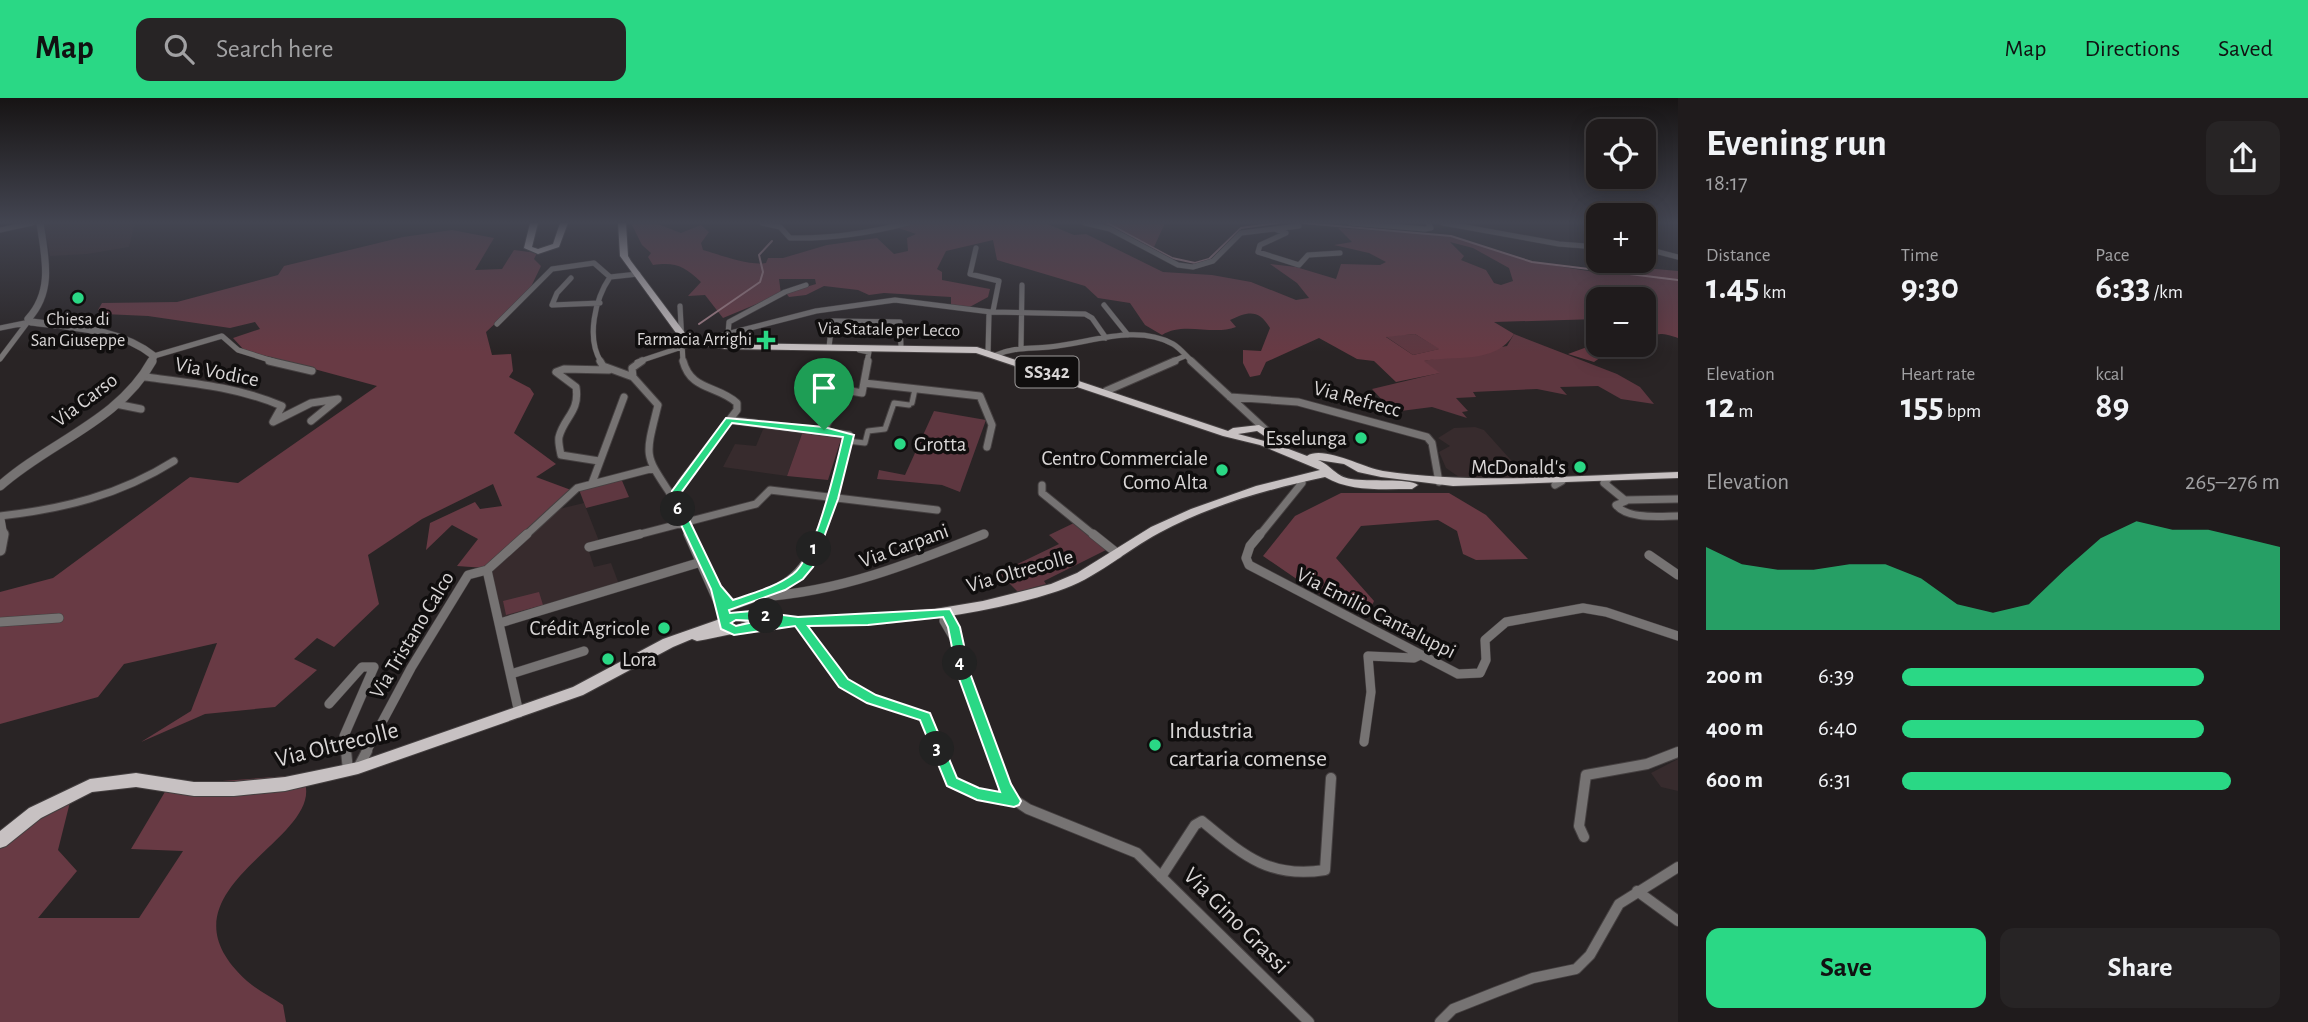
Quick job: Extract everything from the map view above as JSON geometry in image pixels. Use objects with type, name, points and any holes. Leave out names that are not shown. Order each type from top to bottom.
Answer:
[{"type":"main road","name":"Via Statale per Lecco","points":[[632,266],[682,335],[696,342],[712,345],[959,348],[992,354],[1217,429],[1268,437]]},
{"type":"main road","points":[[1268,437],[1308,456],[1347,461],[1362,470],[1439,482],[1558,483]]},
{"type":"main road","points":[[1268,437],[1336,480],[1354,483],[1480,488],[1678,477]]},
{"type":"main road","name":"Via Oltrecolle","points":[[0,841],[35,813],[90,786],[136,780],[194,789],[234,789],[285,784],[353,769],[578,691],[680,639],[733,620],[868,620],[946,612],[1057,587],[1088,574],[1157,529],[1324,470],[1334,459]]},
{"type":"main road","points":[[1354,483],[1364,477],[1362,470]]},
{"type":"main road","name":"Via Oltrecolle","points":[[1274,486],[1336,480]]},
{"type":"street","points":[[0,359],[32,320],[41,304],[46,277],[45,266]]},
{"type":"street","points":[[497,324],[544,276],[556,268],[570,266]]},
{"type":"street","points":[[598,266],[610,277],[638,274]]},
{"type":"street","points":[[972,266],[970,274],[999,281],[993,312],[989,313],[992,354],[1128,335],[1150,337],[1173,344],[1252,416],[1268,437]]},
{"type":"street","points":[[610,277],[599,293],[600,303],[593,333],[596,356],[603,366],[633,377],[658,405],[647,448],[648,460],[675,501],[701,562],[733,620]]},
{"type":"street","points":[[571,278],[551,304],[600,303]]},
{"type":"street","points":[[728,334],[729,322],[785,292],[806,285]]},
{"type":"street","points":[[1021,348],[1019,312],[1023,308],[1022,285]]},
{"type":"street","points":[[712,345],[715,339],[728,334],[816,311],[879,302],[917,301],[993,312],[1085,314],[1092,318],[1106,338]]},
{"type":"street","points":[[1104,305],[1128,335]]},
{"type":"street","points":[[675,501],[681,483],[737,410],[737,403],[729,396],[707,390],[693,381],[680,349],[683,315],[680,306]]},
{"type":"street","points":[[0,328],[32,320],[136,341],[154,356],[222,335],[237,350],[254,357],[312,371]]},
{"type":"street","points":[[829,346],[832,321],[886,321],[900,322],[901,347]]},
{"type":"street","points":[[633,377],[632,369],[635,363],[696,342]]},
{"type":"street","points":[[770,346],[869,351],[862,393],[834,388],[835,407],[824,430]]},
{"type":"street","name":"Via Carso","points":[[0,486],[117,404],[145,377],[154,356]]},
{"type":"street","points":[[1106,391],[1185,356]]},
{"type":"street","points":[[599,461],[561,455],[559,437],[569,423],[578,398],[576,387],[556,372],[564,369],[612,370]]},
{"type":"street","name":"Via Vodice","points":[[145,377],[221,387],[262,398],[282,406],[273,422],[310,403],[338,399],[311,421]]},
{"type":"street","points":[[864,383],[980,396],[992,425],[987,447]]},
{"type":"street","points":[[730,420],[824,430],[865,443],[868,431],[885,429],[894,403],[910,404],[915,389]]},
{"type":"street","points":[[592,483],[624,397]]},
{"type":"street","name":"Via Refrecc","points":[[1230,397],[1298,402],[1398,428],[1430,440],[1439,482]]},
{"type":"street","points":[[117,404],[141,409]]},
{"type":"street","points":[[1249,433],[1252,416]]},
{"type":"street","points":[[733,620],[753,597],[799,576],[808,564],[832,499],[848,438]]},
{"type":"street","points":[[0,550],[3,534],[0,517],[108,496],[155,475],[174,461]]},
{"type":"street","name":"Via Tristano Calco","points":[[353,769],[468,575],[487,569],[577,488],[654,468]]},
{"type":"street","points":[[1611,481],[1625,500]]},
{"type":"street","name":"Via Emilio Cantaluppi","points":[[1302,483],[1250,546],[1246,558],[1249,565],[1271,579],[1458,674],[1472,675],[1484,667],[1487,637],[1502,624],[1576,608],[1606,612],[1678,636]]},
{"type":"street","points":[[1042,485],[1042,493],[1118,554]]},
{"type":"street","points":[[589,547],[756,504],[770,490],[937,510]]},
{"type":"street","points":[[1625,500],[1678,499]]},
{"type":"street","points":[[1625,500],[1625,503],[1616,505],[1620,510],[1649,516],[1678,516]]},
{"type":"street","name":"Via Carpani","points":[[753,597],[808,593],[838,587],[909,565],[984,534]]},
{"type":"street","points":[[1649,555],[1678,575]]},
{"type":"street","points":[[500,623],[701,562]]},
{"type":"street","points":[[487,569],[519,713]]},
{"type":"street","points":[[717,589],[733,620]]},
{"type":"street","points":[[946,612],[944,621],[954,638],[963,673],[1004,787],[1014,801]]},
{"type":"street","points":[[0,622],[59,618]]},
{"type":"street","name":"Via Gino Grassi","points":[[798,621],[844,683],[872,699],[925,716],[952,782],[977,794],[1014,801],[1132,851],[1308,1022]]},
{"type":"street","points":[[511,674],[584,651]]},
{"type":"street","points":[[1364,742],[1371,692],[1368,656],[1414,658],[1420,655]]},
{"type":"street","points":[[329,704],[362,667],[374,667],[344,736],[353,769]]},
{"type":"street","points":[[1584,837],[1579,826],[1583,781],[1586,775],[1647,764],[1678,752]]},
{"type":"street","points":[[1161,877],[1195,825],[1202,821],[1256,864],[1312,873],[1325,870],[1331,779]]},
{"type":"street","points":[[1440,1022],[1453,1009],[1486,996],[1533,978],[1576,969],[1590,955],[1619,904],[1678,867]]},
{"type":"street","points":[[1637,891],[1678,921]]},
{"type":"shaded area","points":[[284,266],[477,266],[475,270],[502,269],[504,266],[541,266],[528,293],[486,332],[492,355],[511,354],[513,371],[509,377],[530,388],[534,394],[514,433],[556,464],[536,477],[571,490],[485,568],[457,566],[478,539],[452,525],[426,550],[430,523],[475,502],[480,509],[502,506],[493,484],[422,519],[368,555],[379,604],[334,647],[317,638],[294,659],[317,670],[275,707],[205,714],[141,742],[191,711],[217,643],[124,664],[98,697],[0,724],[0,592],[53,578],[190,477],[238,483],[377,386],[244,350],[233,338],[260,329],[255,322],[230,328],[148,316],[104,314],[98,310],[102,303],[177,302],[278,275]]},
{"type":"shaded area","points":[[677,266],[938,266],[937,269],[942,272],[942,280],[990,289],[988,297],[966,309],[951,305],[951,297],[884,293],[869,295],[858,290],[824,286],[806,295],[789,297],[786,293],[816,284],[815,279],[779,279],[781,294],[723,318],[705,295],[688,296],[701,282]]},
{"type":"shaded area","points":[[1018,266],[1151,266],[1163,272],[1212,275],[1251,282],[1296,300],[1309,298],[1297,283],[1273,266],[1296,267],[1336,279],[1340,266],[1476,266],[1486,270],[1494,283],[1501,285],[1513,281],[1509,268],[1506,266],[1558,266],[1586,271],[1586,273],[1607,274],[1656,273],[1656,269],[1678,271],[1678,338],[1656,335],[1656,287],[1586,287],[1586,319],[1494,322],[1514,334],[1506,344],[1485,355],[1424,361],[1440,373],[1396,382],[1374,361],[1357,359],[1319,338],[1266,362],[1260,375],[1250,377],[1243,363],[1243,350],[1261,351],[1270,328],[1262,317],[1242,315],[1230,320],[1236,327],[1227,329],[1179,329],[1162,335],[1145,325],[1130,303],[1098,298],[1085,286]],"holes":[[[1415,334],[1439,349],[1413,355],[1386,337]]]},
{"type":"shaded area","points":[[1415,334],[1440,349],[1413,355],[1385,336]]},
{"type":"shaded area","points":[[1514,334],[1617,374],[1640,387],[1654,404],[1621,399],[1598,386],[1560,387],[1567,395],[1537,389],[1473,392],[1476,397],[1456,398],[1468,411],[1462,412],[1467,418],[1432,407],[1393,412],[1372,389],[1439,373],[1423,361],[1507,346]]},
{"type":"shaded area","points":[[1586,347],[1586,357],[1601,357],[1594,362],[1568,354]]},
{"type":"shaded area","points":[[934,411],[986,420],[960,492],[942,485],[877,479],[879,470],[905,475]]},
{"type":"shaded area","points":[[764,427],[803,431],[787,476],[723,467],[735,444],[756,446]]},
{"type":"shaded area","points":[[1475,427],[1484,430],[1527,478],[1459,477],[1446,468],[1439,452],[1450,446],[1438,438],[1454,428]]},
{"type":"shaded area","points":[[803,431],[842,436],[828,480],[787,476]]},
{"type":"shaded area","points":[[620,476],[629,497],[586,508],[578,487]]},
{"type":"shaded area","points":[[1341,493],[1449,493],[1486,515],[1528,559],[1476,560],[1463,554],[1457,531],[1438,520],[1361,526],[1336,558],[1374,601],[1367,617],[1317,593],[1263,556],[1295,516]]},
{"type":"shaded area","points":[[584,503],[599,541],[587,545],[594,567],[611,563],[620,587],[500,623],[487,570],[551,511]]},
{"type":"shaded area","points":[[1074,523],[1108,549],[1044,581],[1046,584],[1018,592],[999,573],[1059,544],[1049,535]]},
{"type":"shaded area","points":[[539,592],[543,605],[506,615],[503,601]]},
{"type":"shaded area","points":[[1678,759],[1678,791],[1661,787],[1651,773]]},
{"type":"shaded area","points":[[288,776],[304,780],[304,802],[291,824],[227,893],[217,919],[221,948],[247,981],[283,1005],[286,1022],[0,1022],[0,838],[72,794],[58,850],[77,871],[38,918],[139,918],[183,851],[131,849],[169,785]]},
{"type":"waterway","points":[[699,324],[760,282],[762,266]]},
{"type":"waterway","points":[[1565,266],[1678,280]]},
{"type":"place","name":"Chiesa di San Giuseppe","points":[[78,298]]},
{"type":"place","name":"Farmacia Arrighi","points":[[766,340]]},
{"type":"place","name":"Esselunga","points":[[1361,438]]},
{"type":"place","name":"Grotta","points":[[900,444]]},
{"type":"place","name":"McDonald's","points":[[1580,467]]},
{"type":"place","name":"Centro Commerciale Como Alta","points":[[1222,470]]},
{"type":"place","name":"Crédit Agricole","points":[[664,628]]},
{"type":"place","name":"Lora","points":[[608,659]]},
{"type":"place","name":"Industria cartaria comense","points":[[1155,745]]},
{"type":"route","points":[[824,430],[730,420],[681,483],[675,501],[701,562],[717,589],[720,600],[726,620],[725,626],[734,630],[798,621],[868,620],[946,612],[951,617],[963,673],[1004,787],[1014,801],[977,794],[952,782],[925,716],[872,699],[844,683],[831,670],[798,621],[752,616],[734,616],[726,620],[717,589],[731,606],[781,587],[799,576],[808,564],[832,499],[849,435],[824,430]]}]
